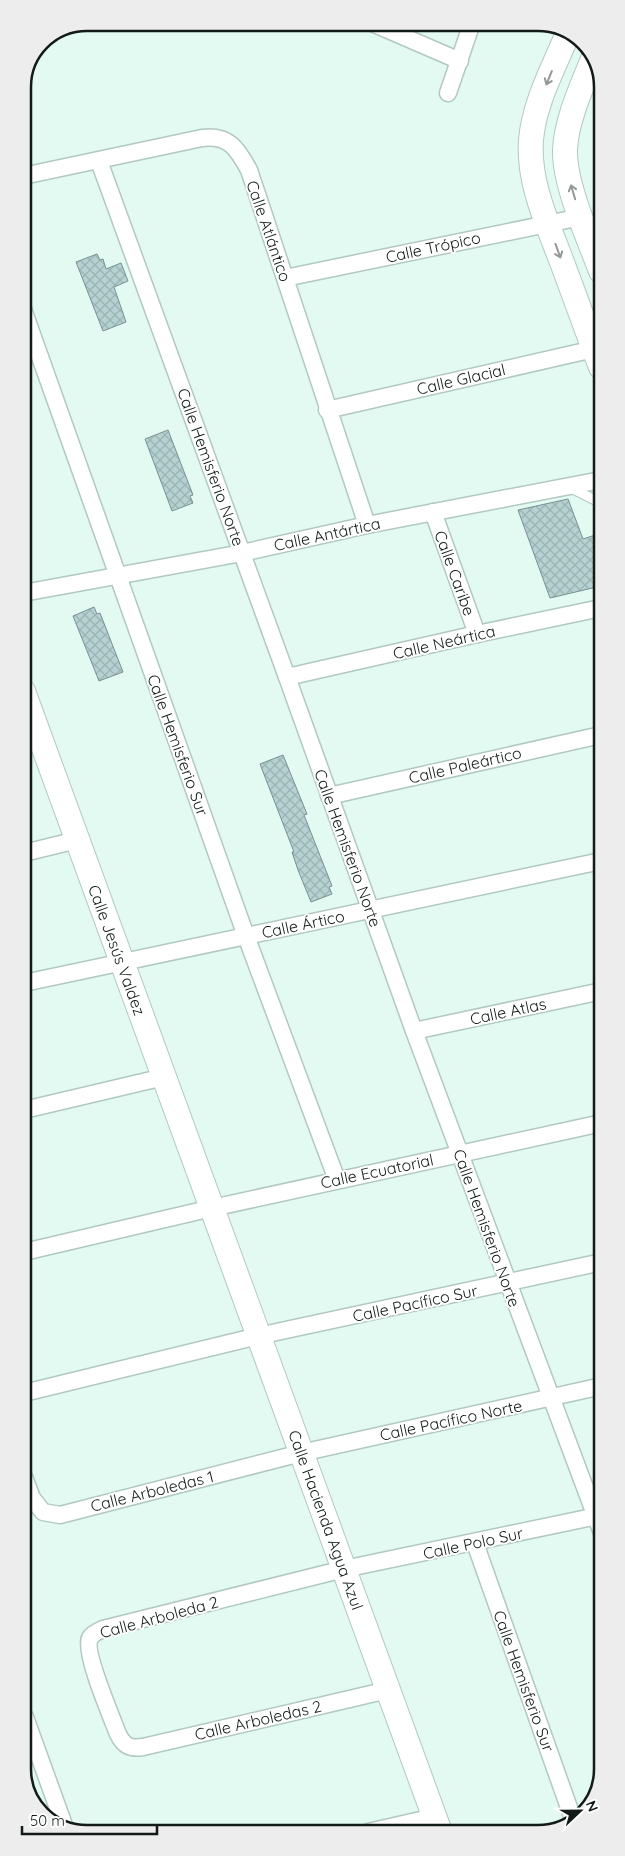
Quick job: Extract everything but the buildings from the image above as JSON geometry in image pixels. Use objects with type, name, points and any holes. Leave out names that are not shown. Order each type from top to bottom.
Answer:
[{"type":"street","points":[[391,31],[460,61]]},
{"type":"street","points":[[448,93],[469,31]]},
{"type":"street","points":[[565,39],[543,92],[533,123],[530,163],[548,224],[594,350]]},
{"type":"street","points":[[590,67],[581,87],[570,124],[565,150],[569,177],[594,252]]},
{"type":"street","name":"Calle Atlántico","points":[[31,174],[202,138],[221,138],[231,144],[241,155],[249,170],[327,410],[367,525]]},
{"type":"street","name":"Calle Hemisferio Norte","points":[[99,161],[288,677],[414,1031],[507,1283],[594,1504]]},
{"type":"street","name":"Calle Trópico","points":[[285,278],[581,217]]},
{"type":"street","name":"Calle Hemisferio Sur","points":[[31,331],[246,936],[337,1180]]},
{"type":"street","name":"Calle Glacial","points":[[327,410],[594,359]]},
{"type":"street","name":"Calle Antártica","points":[[31,592],[242,553],[367,525],[594,481]]},
{"type":"street","name":"Calle Caribe","points":[[433,512],[477,634]]},
{"type":"street","name":"Calle Neártica","points":[[288,677],[594,609]]},
{"type":"street","name":"Calle Jesús Valdez","points":[[31,731],[77,840],[212,1208]]},
{"type":"street","name":"Calle Paleártico","points":[[329,796],[594,737]]},
{"type":"street","points":[[31,851],[77,840]]},
{"type":"street","name":"Calle Ártico","points":[[31,982],[594,862]]},
{"type":"street","name":"Calle Atlas","points":[[414,1031],[594,993]]},
{"type":"street","points":[[31,1108],[164,1077]]},
{"type":"street","name":"Calle Ecuatorial","points":[[31,1250],[337,1180],[594,1125]]},
{"type":"street","name":"Calle Hacienda Agua Azul","points":[[212,1208],[437,1824]]},
{"type":"street","name":"Calle Pacífico Sur","points":[[258,1336],[594,1264]]},
{"type":"street","points":[[31,1390],[258,1336]]},
{"type":"street","name":"Calle Pacífico Norte","points":[[301,1453],[594,1388]]},
{"type":"street","name":"Calle Arboledas 1","points":[[31,1495],[43,1512],[60,1514],[301,1453]]},
{"type":"street","name":"Calle Polo Sur","points":[[344,1569],[594,1517]]},
{"type":"street","name":"Calle Hemisferio Sur","points":[[475,1543],[571,1814]]},
{"type":"street","name":"Calle Arboleda 2","points":[[128,1747],[122,1742],[118,1734],[92,1662],[89,1644],[90,1638],[96,1632],[344,1569]]},
{"type":"street","name":"Calle Arboledas 2","points":[[128,1747],[143,1747],[388,1690]]},
{"type":"street","points":[[31,1734],[61,1818]]},
{"type":"lane","points":[[569,486],[594,499]]}]
